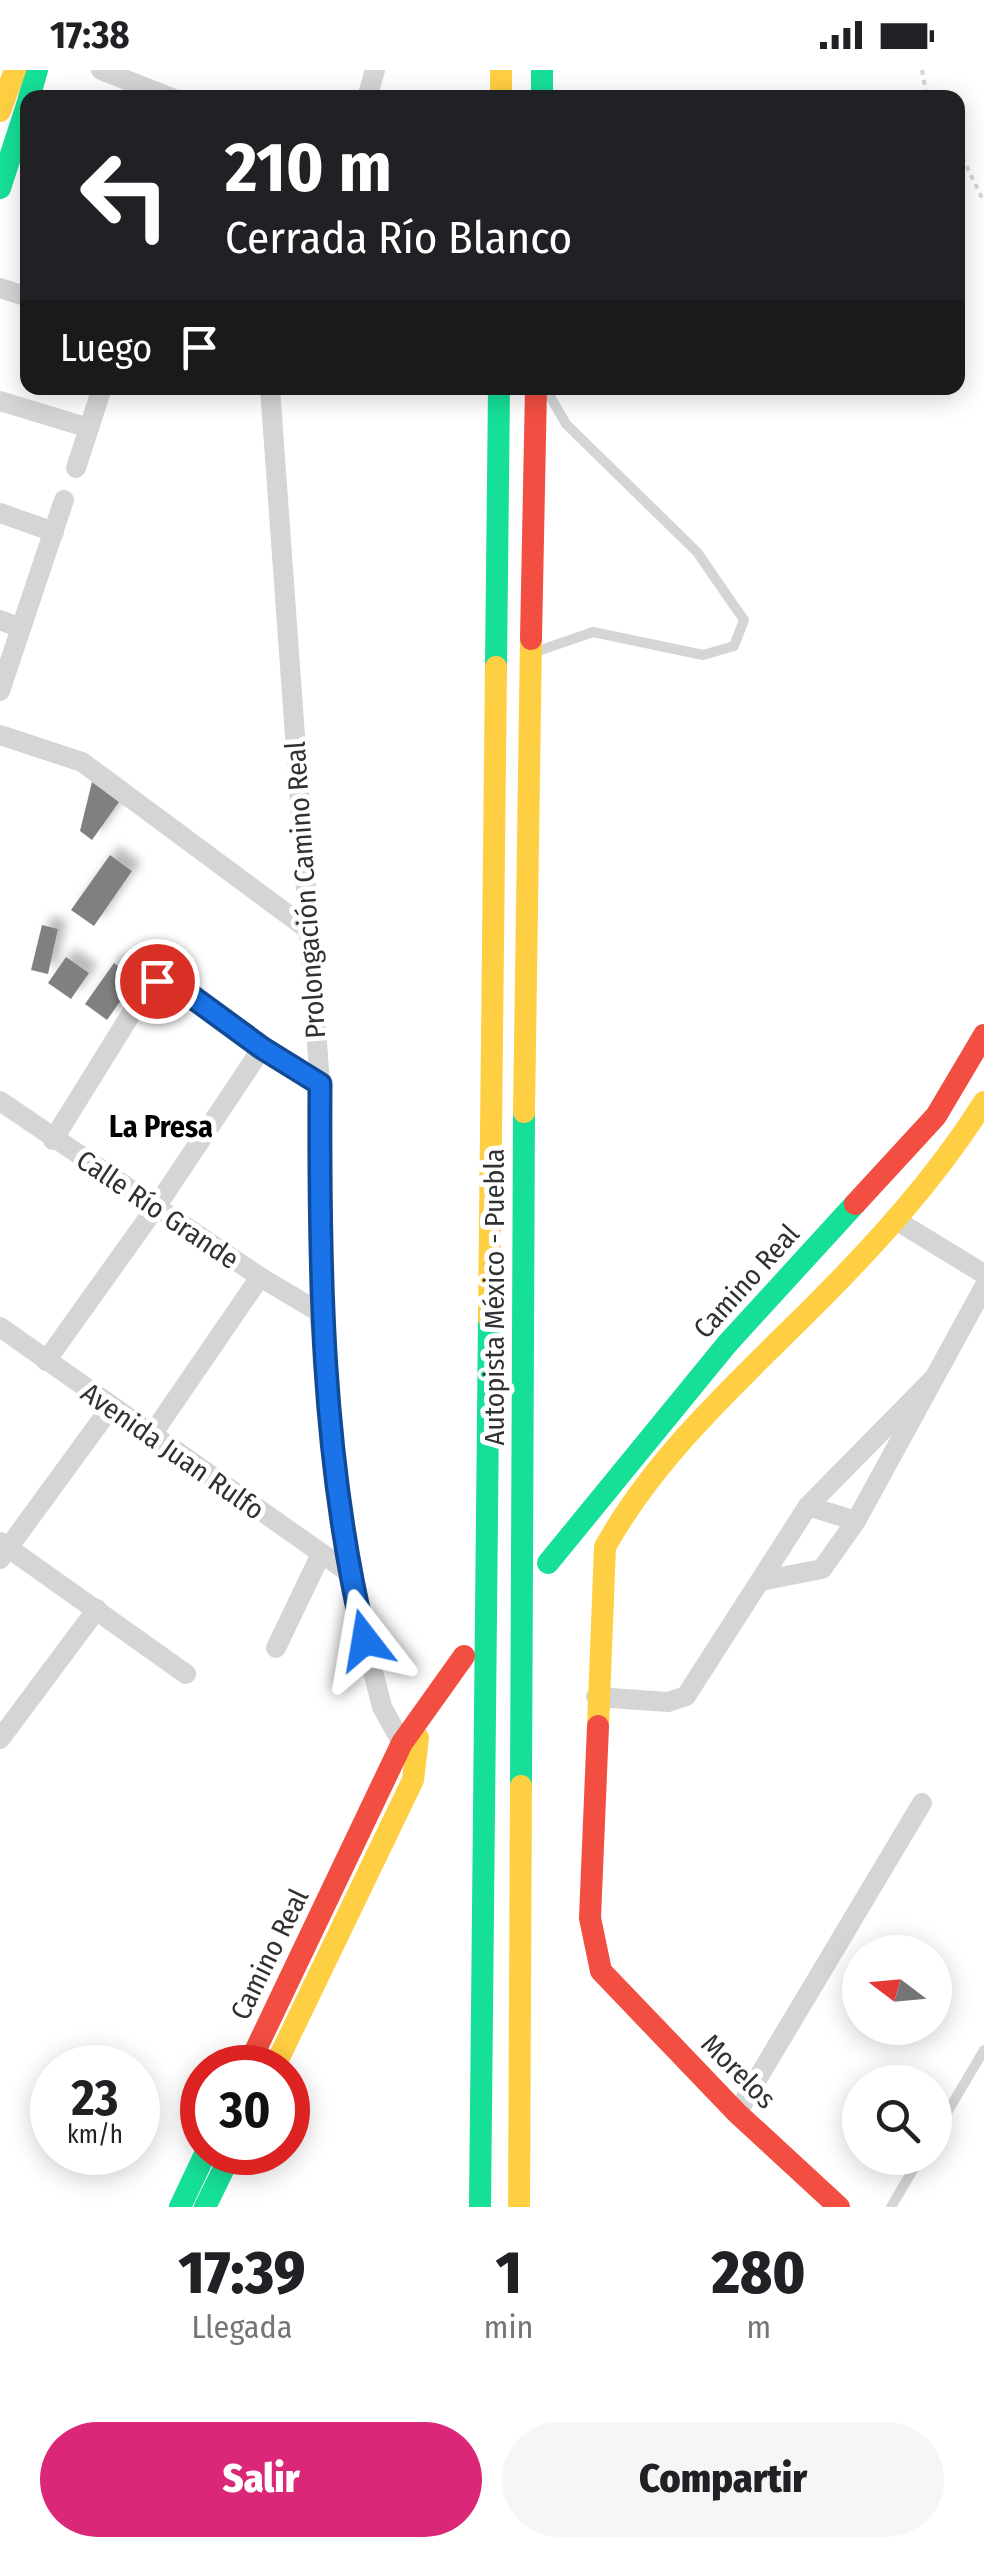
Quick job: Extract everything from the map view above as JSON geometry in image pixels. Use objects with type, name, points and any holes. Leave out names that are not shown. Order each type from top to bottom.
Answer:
[{"type":"main road","points":[[0,111],[15,70]]},
{"type":"main road","points":[[8,178],[20,131]]},
{"type":"main road","name":"Autopista México - Puebla","points":[[480,2207],[499,395]]},
{"type":"main road","name":"Autopista México - Puebla","points":[[519,2207],[525,984],[536,395]]},
{"type":"main road","name":"Camino Real","points":[[548,1564],[728,1344],[936,1116],[984,1036]]},
{"type":"main road","points":[[596,1696],[605,1546],[623,1512],[738,1380],[894,1219],[971,1126],[984,1102]]},
{"type":"main road","name":"Camino Real","points":[[259,2045],[365,1852],[413,1780],[409,1746],[424,1706],[464,1656]]},
{"type":"main road","name":"Morelos","points":[[596,1696],[590,1918],[601,1971],[737,2113],[839,2207]]},
{"type":"main road","name":"Camino Real","points":[[283,2045],[365,1852]]},
{"type":"main road","points":[[180,2207],[195,2175]]},
{"type":"main road","points":[[206,2207],[221,2175]]},
{"type":"street","points":[[101,70],[152,90]]},
{"type":"street","points":[[76,468],[100,395]]},
{"type":"street","name":"Prolongación Camino Real","points":[[270,395],[320,1084],[319,1312],[348,1572],[382,1707],[409,1746]]},
{"type":"street","points":[[0,402],[88,428]]},
{"type":"street","points":[[0,692],[64,500]]},
{"type":"street","points":[[0,513],[54,532]]},
{"type":"street","points":[[0,620],[21,628]]},
{"type":"street","points":[[0,734],[82,762],[306,928]]},
{"type":"street","points":[[54,1140],[141,998],[157,981],[176,985],[262,1048],[320,1084]]},
{"type":"street","points":[[46,1361],[156,1208],[262,1048]]},
{"type":"street","name":"Calle Río Grande","points":[[0,1101],[260,1277],[319,1312]]},
{"type":"street","points":[[894,1219],[984,1274]]},
{"type":"street","points":[[151,1436],[260,1277]]},
{"type":"street","points":[[760,1581],[822,1568],[856,1520],[984,1286]]},
{"type":"street","name":"Avenida Juan Rulfo","points":[[0,1327],[348,1572]]},
{"type":"street","points":[[596,1696],[668,1702],[686,1696],[808,1506],[934,1378]]},
{"type":"street","points":[[111,1408],[3,1550],[97,1609],[186,1674]]},
{"type":"street","points":[[808,1506],[856,1520]]},
{"type":"street","points":[[276,1648],[321,1554]]},
{"type":"street","points":[[0,1740],[97,1609]]},
{"type":"street","points":[[737,2113],[922,1803]]},
{"type":"lane","points":[[531,654],[593,632],[702,654],[734,646],[744,620],[697,552],[566,424],[549,395]]},
{"type":"lane","points":[[952,2104],[984,2050]]},
{"type":"lane","points":[[890,2207],[910,2175]]},
{"type":"path","points":[[965,163],[984,202]]},
{"type":"building","points":[[92,782],[119,802],[92,840],[80,831]]},
{"type":"building","points":[[110,855],[132,871],[94,926],[71,910]]},
{"type":"building","points":[[42,925],[58,929],[48,974],[31,970]]},
{"type":"building","points":[[66,957],[89,973],[71,999],[48,983]]},
{"type":"building","points":[[114,963],[136,979],[107,1020],[85,1004]]},
{"type":"traffic: fast","points":[[31,90],[37,70]]},
{"type":"traffic: fast","points":[[542,70],[542,90]]},
{"type":"traffic: fast","points":[[0,188],[20,127]]},
{"type":"traffic: fast","points":[[496,667],[499,395]]},
{"type":"traffic: fast","points":[[521,1786],[524,1112]]},
{"type":"traffic: fast","points":[[548,1563],[727,1344],[855,1204]]},
{"type":"traffic: fast","points":[[480,2207],[489,1318]]},
{"type":"traffic: fast","points":[[180,2207],[195,2175]]},
{"type":"traffic: fast","points":[[205,2207],[221,2175]]},
{"type":"traffic: slow","points":[[0,111],[15,70]]},
{"type":"traffic: slow","points":[[501,70],[501,90]]},
{"type":"traffic: slow","points":[[524,1112],[531,639]]},
{"type":"traffic: slow","points":[[489,1318],[496,667]]},
{"type":"traffic: slow","points":[[598,1726],[605,1547],[626,1513],[701,1420],[905,1209],[984,1102]]},
{"type":"traffic: slow","points":[[285,2045],[413,1780],[418,1738]]},
{"type":"traffic: slow","points":[[519,2207],[521,1786]]},
{"type":"traffic: jam","points":[[531,639],[536,395]]},
{"type":"traffic: jam","points":[[855,1204],[936,1116],[984,1035]]},
{"type":"traffic: jam","points":[[258,2045],[402,1743],[464,1656]]},
{"type":"traffic: jam","points":[[598,1726],[590,1918],[601,1971],[737,2113],[839,2207]]},
{"type":"district","name":"La Presa","points":[[161,1127]]},
{"type":"route","points":[[157,981],[176,985],[262,1048],[320,1084],[319,1312],[348,1572],[365,1640]]}]
